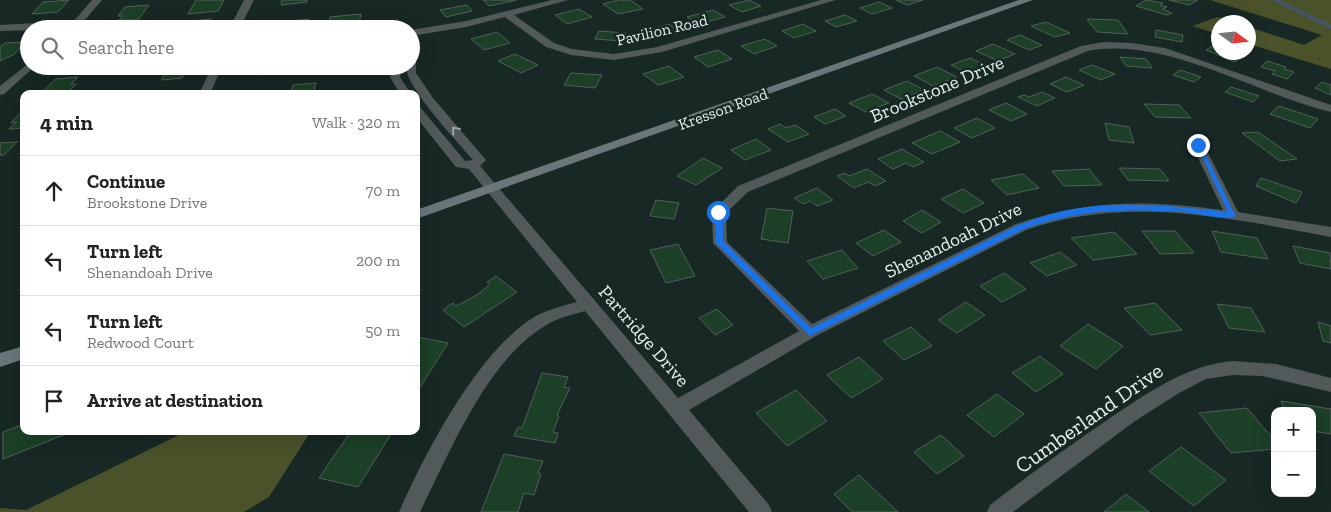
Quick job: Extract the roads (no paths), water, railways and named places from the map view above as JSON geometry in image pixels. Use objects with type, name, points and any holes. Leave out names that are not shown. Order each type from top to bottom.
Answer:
[{"type":"main road","name":"Kresson Road","points":[[420,214],[1028,0]]},
{"type":"main road","points":[[0,360],[20,353]]},
{"type":"street","points":[[79,20],[97,0]]},
{"type":"street","points":[[239,20],[249,0]]},
{"type":"street","points":[[420,31],[506,14],[563,0]]},
{"type":"street","name":"Pavilion Road","points":[[506,14],[550,45],[571,52],[614,57],[658,50],[831,0]]},
{"type":"street","points":[[0,28],[20,27]]},
{"type":"street","name":"Brookstone Drive","points":[[810,332],[720,243],[718,212],[743,189],[1076,51],[1100,44],[1126,45],[1161,50],[1331,109]]},
{"type":"street","points":[[0,92],[20,74]]},
{"type":"street","points":[[206,90],[213,75]]},
{"type":"street","points":[[395,75],[404,90]]},
{"type":"street","points":[[412,75],[429,100],[480,160],[473,166],[461,164],[420,114]]},
{"type":"street","points":[[1198,145],[1233,215]]},
{"type":"street","name":"Partridge Drive","points":[[473,166],[762,512]]},
{"type":"street","name":"Shenandoah Drive","points":[[677,408],[810,332],[1021,227],[1057,215],[1105,208],[1185,210],[1233,215],[1331,232]]},
{"type":"street","points":[[409,512],[468,402],[498,357],[535,324],[588,304]]},
{"type":"street","name":"Cumberland Drive","points":[[998,512],[1100,434],[1181,382],[1218,369],[1254,368],[1288,372],[1331,385]]},
{"type":"waterway","points":[[1276,0],[1331,27]]}]
